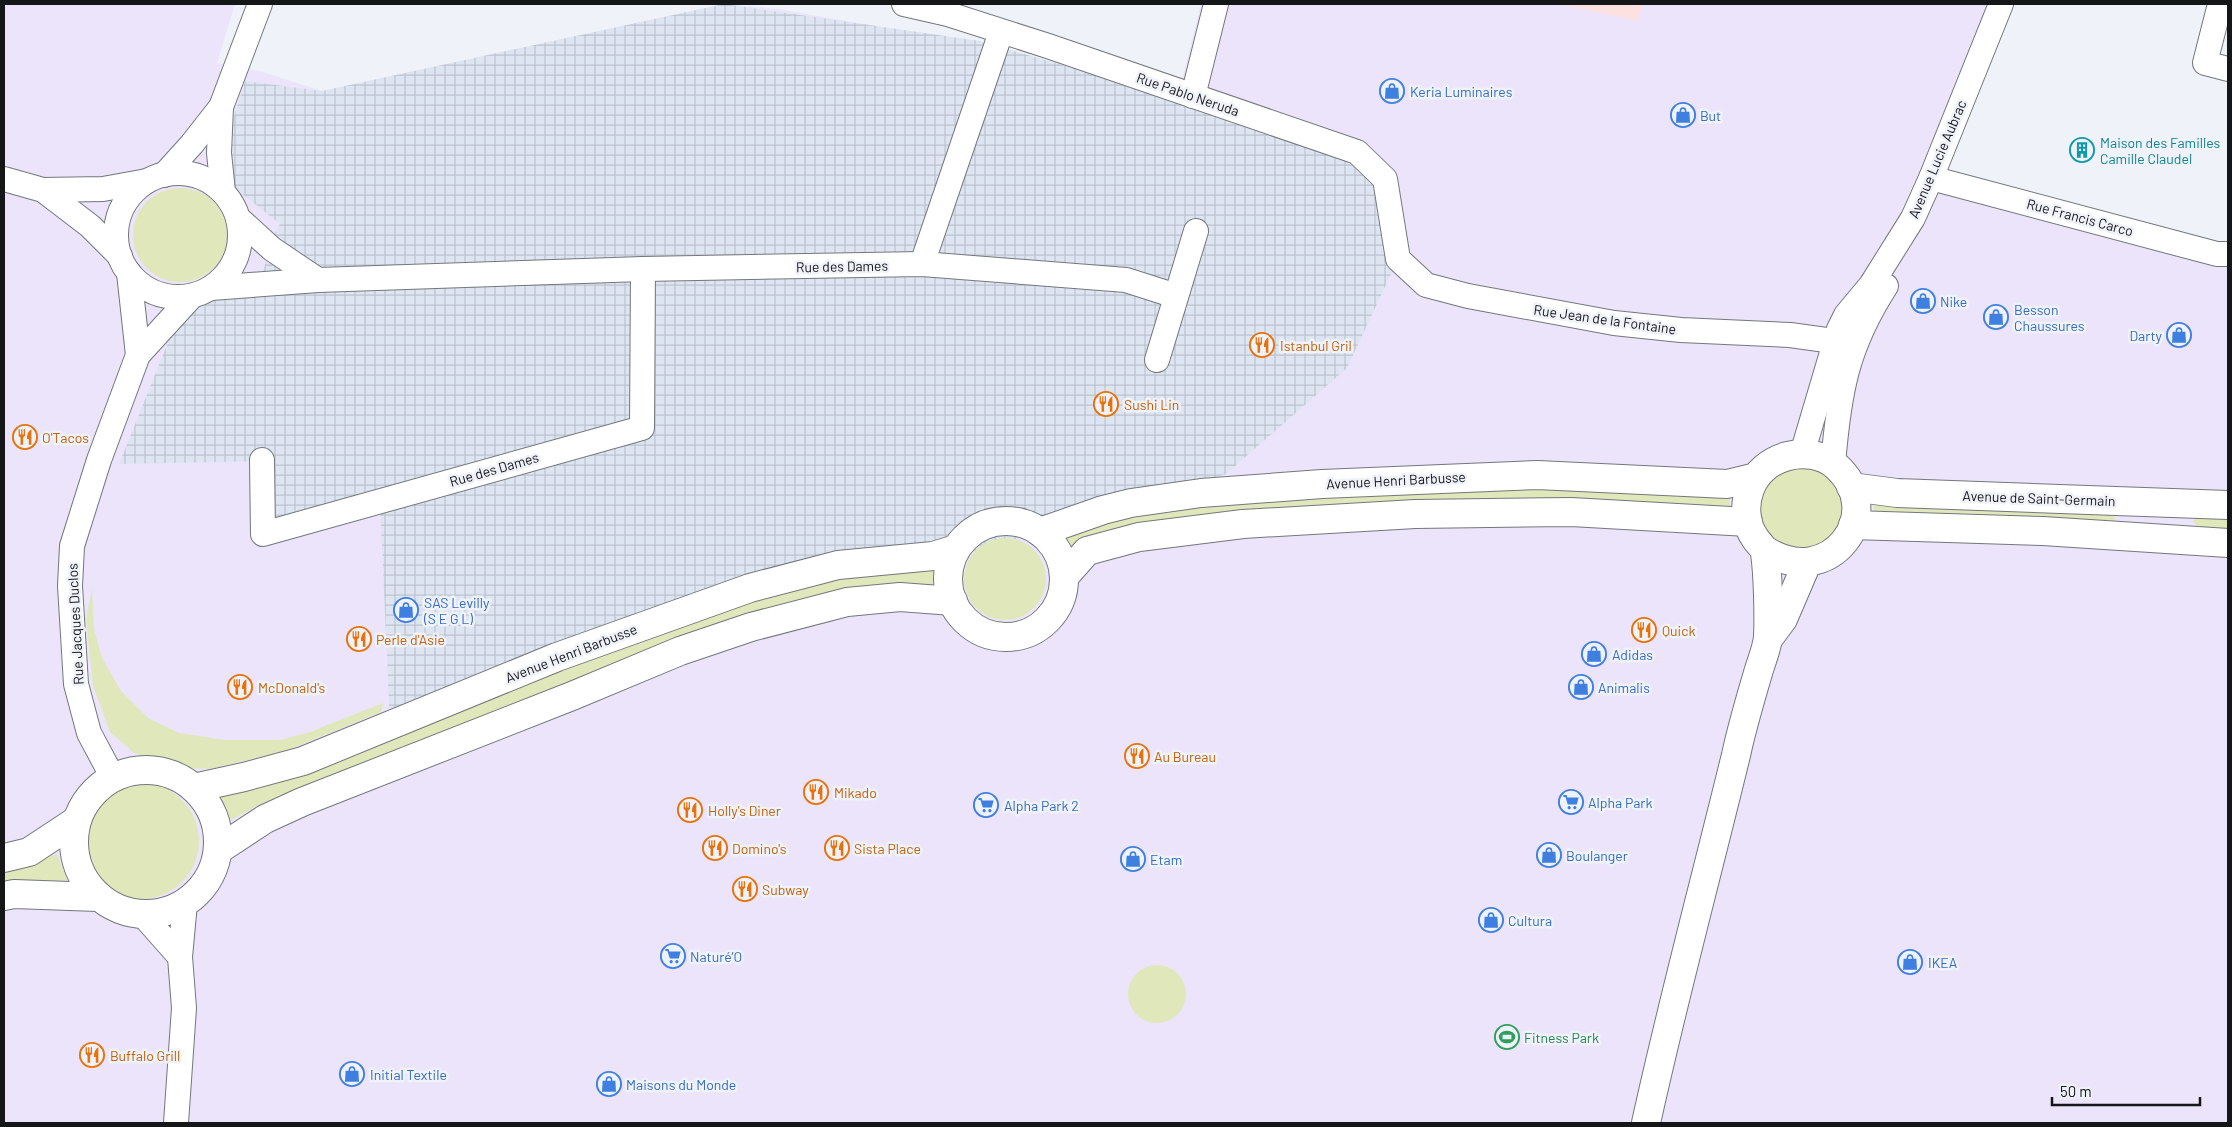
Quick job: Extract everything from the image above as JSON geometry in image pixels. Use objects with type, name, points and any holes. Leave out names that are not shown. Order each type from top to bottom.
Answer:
[{"type":"main road","points":[[1802,454],[1819,457],[1834,464],[1844,474],[1851,486],[1855,499],[1853,525],[1846,539],[1836,551],[1822,559],[1807,563],[1792,563],[1777,558],[1765,550],[1754,537],[1748,522],[1746,505],[1750,489],[1756,477],[1770,463],[1786,456],[1802,454]]},
{"type":"main road","name":"Avenue Henri Barbusse","points":[[1040,532],[1103,510],[1131,503],[1201,493],[1322,484],[1537,475],[1728,484],[1756,477]]},
{"type":"main road","name":"Avenue de Saint-Germain","points":[[1851,486],[1897,492],[2228,505]]},
{"type":"main road","points":[[1064,578],[1087,551],[1139,536],[1243,524],[1415,514],[1562,512],[1748,522]]},
{"type":"main road","points":[[1008,521],[1025,524],[1040,532],[1053,544],[1061,560],[1064,578],[1062,597],[1053,614],[1039,628],[1025,634],[1002,636],[980,631],[964,618],[953,601],[949,586],[949,571],[956,548],[975,530],[991,523],[1008,521]]},
{"type":"main road","points":[[1853,525],[2043,531],[2226,544]]},
{"type":"main road","name":"Avenue Henri Barbusse","points":[[194,788],[244,778],[303,761],[557,656],[750,588],[838,565],[924,557],[956,548]]},
{"type":"main road","points":[[1646,1123],[1672,1004],[1740,738],[1768,639],[1765,550]]},
{"type":"main road","points":[[1768,639],[1783,619],[1807,563]]},
{"type":"main road","points":[[218,850],[265,819],[302,802],[698,645],[751,627],[847,602],[900,597],[953,601]]},
{"type":"main road","points":[[134,771],[157,771],[178,778],[194,788],[210,808],[217,828],[218,850],[212,871],[205,883],[185,903],[164,912],[142,914],[119,909],[98,897],[85,881],[76,862],[73,842],[76,821],[85,803],[97,788],[113,778],[134,771]]},
{"type":"main road","points":[[4,858],[29,852],[76,821]]},
{"type":"main road","points":[[4,896],[14,894],[98,897]]},
{"type":"street","name":"Rue Jacques Duclos","points":[[138,355],[124,264],[116,239],[118,222],[124,206],[134,192],[156,178],[192,144],[221,107],[260,4]]},
{"type":"street","name":"Rue Pablo Neruda","points":[[904,4],[948,14],[1357,152],[1385,179],[1398,259]]},
{"type":"street","points":[[1193,96],[1216,4]]},
{"type":"street","name":"Avenue Lucie Aubrac","points":[[1834,464],[1846,315],[1871,285],[1913,218],[2001,4]]},
{"type":"street","points":[[2220,4],[2205,63],[2228,69]]},
{"type":"street","points":[[922,264],[1001,32]]},
{"type":"street","name":"Rue Jacques Duclos","points":[[221,107],[219,153],[223,192]]},
{"type":"street","name":"Rue Jacques Duclos","points":[[113,778],[89,733],[76,684],[70,586],[72,546],[99,460],[138,355],[201,292],[230,270],[240,245],[238,218],[232,204],[223,192],[210,182],[196,176],[180,173],[156,178]]},
{"type":"street","points":[[4,179],[43,190],[102,189],[156,178]]},
{"type":"street","name":"Rue Francis Carco","points":[[1931,178],[2217,254],[2228,254]]},
{"type":"street","points":[[43,190],[90,226],[142,285],[157,293],[175,297],[201,292]]},
{"type":"street","points":[[238,218],[272,249],[318,280]]},
{"type":"street","name":"Avenue Lucie Aubrac","points":[[1802,454],[1822,390],[1844,338],[1870,312],[1899,266],[1904,256],[1913,218]]},
{"type":"street","points":[[1157,360],[1196,231]]},
{"type":"street","name":"Rue Jean de la Fontaine","points":[[1398,259],[1426,285],[1502,303],[1614,323],[1681,330],[1797,336],[1823,325],[1844,338]]},
{"type":"street","name":"Rue des Dames","points":[[201,292],[318,280],[643,269],[922,264],[1126,280],[1176,296]]},
{"type":"street","name":"Rue des Dames","points":[[262,460],[263,534],[642,428],[643,269]]},
{"type":"street","points":[[1797,336],[1818,357],[1822,390]]},
{"type":"street","points":[[176,1123],[184,1008],[180,957],[185,903]]},
{"type":"street","points":[[142,914],[180,957]]},
{"type":"shaded area","points":[[4,4],[235,4],[217,63],[263,72],[322,91],[724,4],[778,9],[950,39],[1174,111],[1201,4],[1993,4],[1929,176],[2228,249],[2228,1123],[4,1123]]},
{"type":"shaded area","points":[[724,4],[980,41],[1343,147],[1385,179],[1398,259],[1347,368],[1226,474],[1040,532],[390,725],[380,501],[263,534],[262,461],[119,464],[179,315],[217,298],[258,291],[272,238],[280,224],[236,189],[228,163],[227,139],[245,81],[322,91]]},
{"type":"shaded area","points":[[1558,4],[1642,4],[1638,21]]},
{"type":"green space","points":[[180,188],[198,191],[213,202],[224,217],[227,235],[224,253],[213,268],[198,279],[180,282],[162,279],[147,268],[136,253],[133,235],[136,217],[147,202],[162,191]]},
{"type":"green space","points":[[1801,466],[1817,469],[1830,478],[1839,491],[1842,507],[1839,523],[1830,536],[1817,545],[1801,548],[1785,545],[1772,536],[1763,523],[1760,507],[1763,491],[1772,478],[1785,469]]},
{"type":"green space","points":[[1549,486],[1730,491],[1730,509],[1521,502],[1066,556],[1055,537],[1141,511],[1271,497]]},
{"type":"green space","points":[[1874,501],[2115,512],[2114,526],[1874,515]]},
{"type":"green space","points":[[2197,515],[2228,516],[2228,531],[2201,530],[2193,521]]},
{"type":"green space","points":[[1005,538],[1021,542],[1034,550],[1042,563],[1046,579],[1042,595],[1034,608],[1021,616],[1005,620],[989,616],[976,608],[968,595],[964,579],[968,563],[976,550],[989,542]]},
{"type":"green space","points":[[934,569],[932,588],[857,588],[788,603],[708,628],[265,802],[223,824],[210,794],[738,604],[856,572]]},
{"type":"green space","points":[[92,588],[94,629],[102,658],[121,691],[148,718],[179,733],[225,740],[281,740],[310,732],[383,703],[381,712],[283,752],[209,769],[170,767],[134,753],[110,732],[93,686],[86,619]]},
{"type":"green space","points":[[141,783],[163,788],[182,800],[194,819],[199,841],[194,863],[182,882],[163,894],[141,899],[119,894],[100,882],[88,863],[83,841],[88,819],[100,800],[119,788]]},
{"type":"green space","points":[[57,854],[67,880],[4,888],[4,870]]},
{"type":"green space","points":[[1157,965],[1168,967],[1181,978],[1186,994],[1184,1005],[1173,1018],[1157,1023],[1146,1021],[1133,1010],[1128,994],[1130,983],[1141,970]]},
{"type":"place","name":"Keria Luminaires","points":[[1392,91]]},
{"type":"place","name":"But","points":[[1683,115]]},
{"type":"place","name":"Maison des Familles Camille Claudel","points":[[2082,150]]},
{"type":"place","name":"Nike","points":[[1923,301]]},
{"type":"place","name":"Besson Chaussures","points":[[1996,317]]},
{"type":"place","name":"Darty","points":[[2179,335]]},
{"type":"place","name":"Istanbul Gril","points":[[1262,345]]},
{"type":"place","name":"Sushi Lin","points":[[1106,404]]},
{"type":"place","name":"O'Tacos","points":[[25,437]]},
{"type":"place","name":"SAS Levilly (S E G L)","points":[[406,610]]},
{"type":"place","name":"Quick","points":[[1644,630]]},
{"type":"place","name":"Perle d'Asie","points":[[359,639]]},
{"type":"place","name":"Adidas","points":[[1594,654]]},
{"type":"place","name":"McDonald's","points":[[240,687]]},
{"type":"place","name":"Animalis","points":[[1581,687]]},
{"type":"place","name":"Au Bureau","points":[[1137,756]]},
{"type":"place","name":"Mikado","points":[[816,792]]},
{"type":"place","name":"Alpha Park","points":[[1571,802]]},
{"type":"place","name":"Alpha Park 2","points":[[986,805]]},
{"type":"place","name":"Holly's Diner","points":[[690,810]]},
{"type":"place","name":"Domino's","points":[[715,848]]},
{"type":"place","name":"Sista Place","points":[[837,848]]},
{"type":"place","name":"Boulanger","points":[[1549,855]]},
{"type":"place","name":"Etam","points":[[1133,859]]},
{"type":"place","name":"Subway","points":[[745,889]]},
{"type":"place","name":"Cultura","points":[[1491,920]]},
{"type":"place","name":"Naturé’O","points":[[673,956]]},
{"type":"place","name":"IKEA","points":[[1910,962]]},
{"type":"place","name":"Fitness Park","points":[[1507,1037]]},
{"type":"place","name":"Buffalo Grill","points":[[92,1055]]},
{"type":"place","name":"Initial Textile","points":[[352,1074]]},
{"type":"place","name":"Maisons du Monde","points":[[609,1084]]}]
